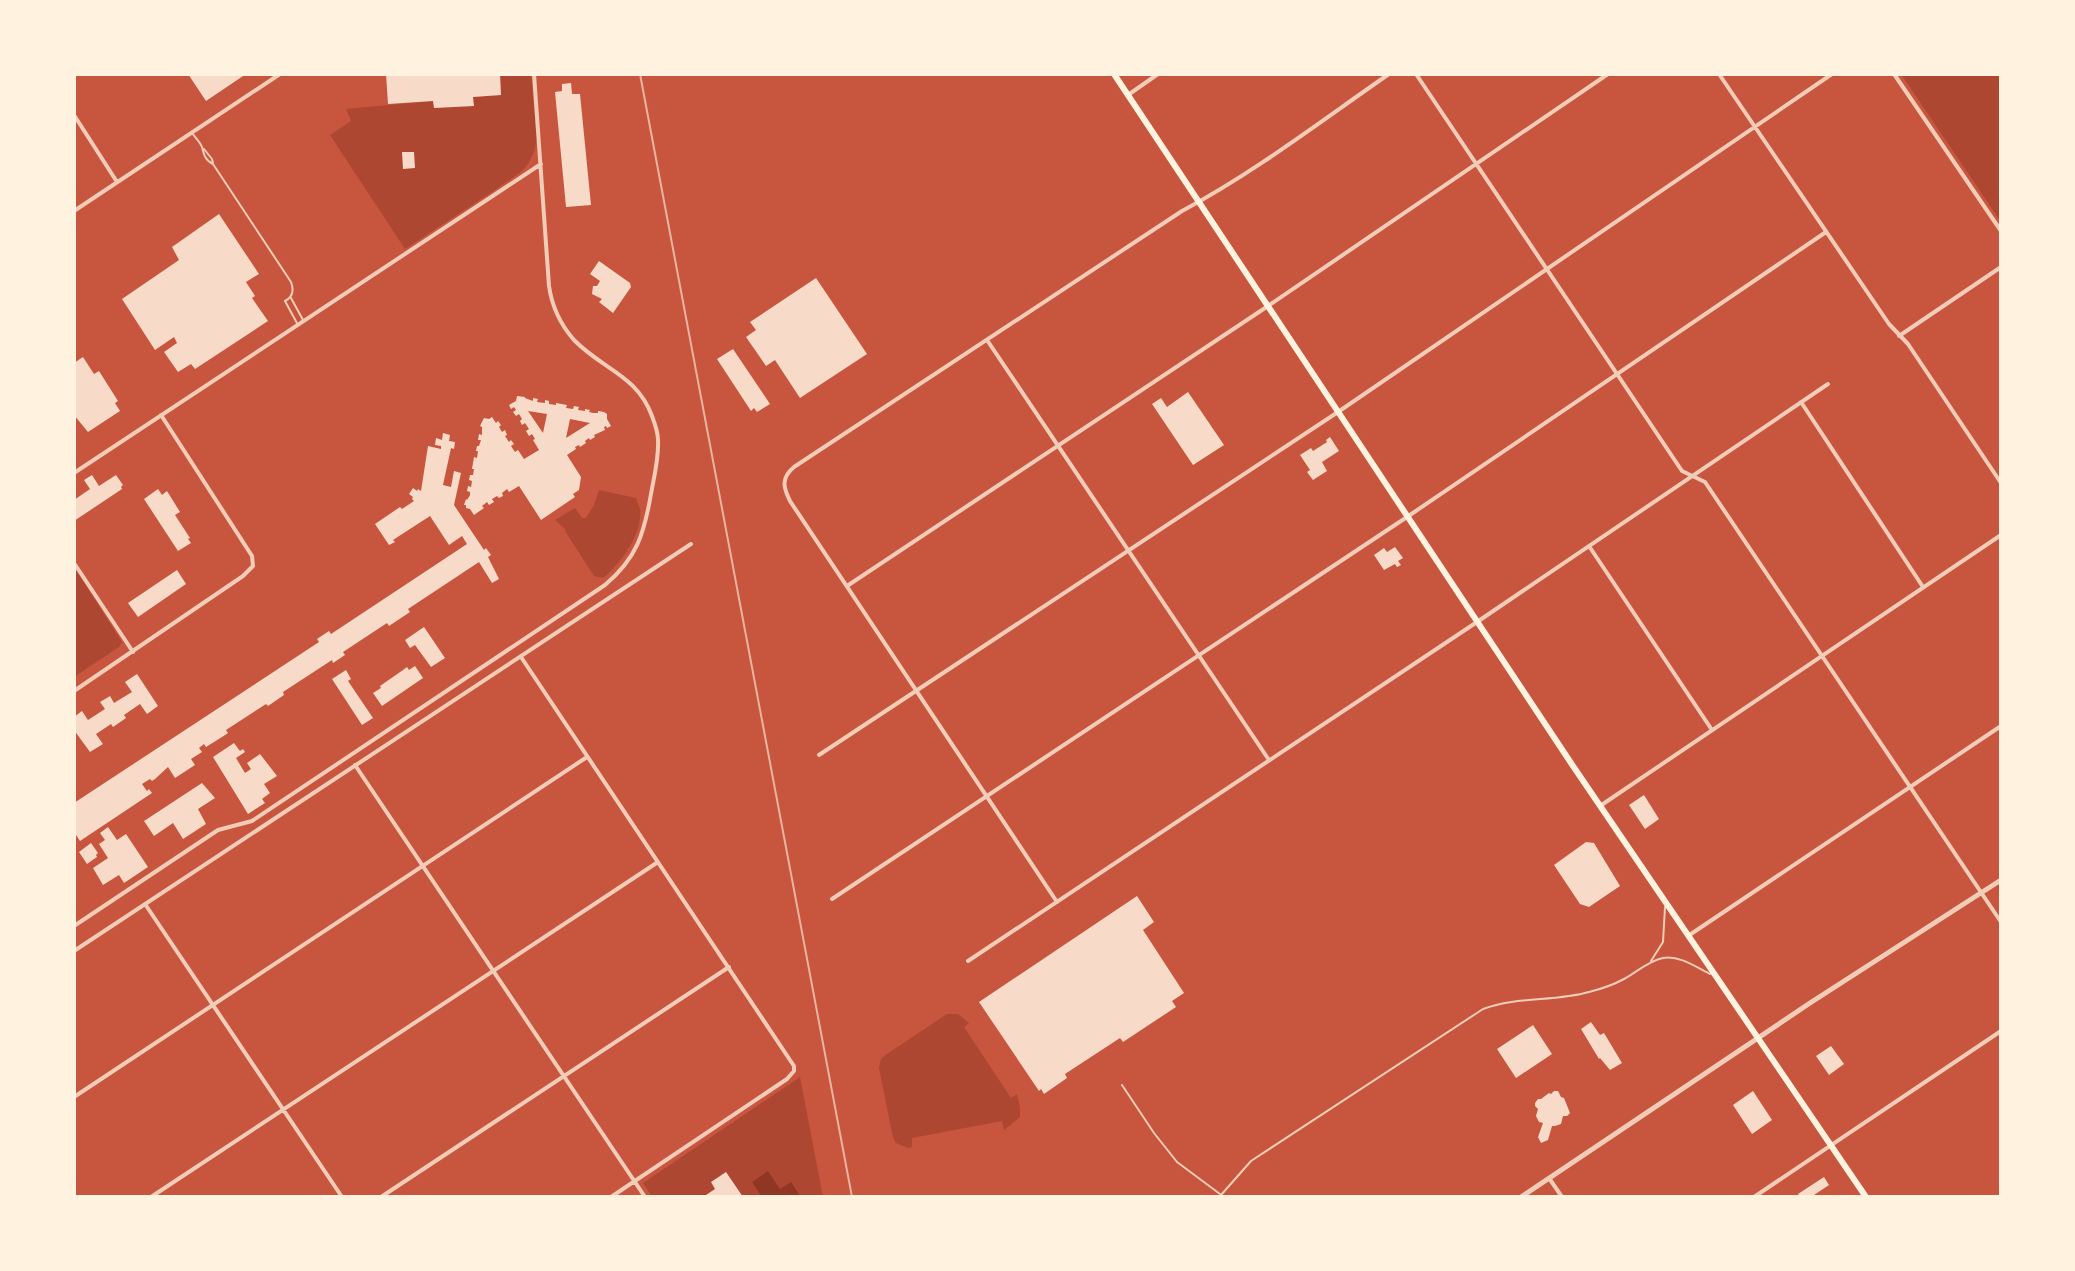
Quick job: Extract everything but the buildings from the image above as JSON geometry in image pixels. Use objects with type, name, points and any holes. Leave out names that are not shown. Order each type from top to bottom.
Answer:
[{"type":"main road","points":[[1114,74],[1600,806],[1866,1197]]},
{"type":"street","points":[[74,211],[280,74]]},
{"type":"street","points":[[74,926],[218,830],[252,821],[605,585],[632,557],[648,512],[657,458],[656,426],[638,390],[623,375],[575,341],[554,308],[549,286],[534,74]]},
{"type":"street","points":[[1128,95],[1158,74]]},
{"type":"street","points":[[1057,902],[790,501],[784,487],[785,476],[794,467],[1170,219],[1239,177],[1389,74]]},
{"type":"street","points":[[1416,74],[1682,471],[1705,482],[2001,922]]},
{"type":"street","points":[[847,586],[1268,306],[1608,74]]},
{"type":"street","points":[[1719,74],[2001,483]]},
{"type":"street","points":[[819,755],[1338,412],[1832,74]]},
{"type":"street","points":[[1894,74],[2001,231]]},
{"type":"street","points":[[74,115],[117,182]]},
{"type":"street","points":[[75,470],[541,164]]},
{"type":"street","points":[[832,899],[1407,517],[1826,232]]},
{"type":"street","points":[[1899,336],[2001,267]]},
{"type":"street","points":[[987,340],[1269,761]]},
{"type":"street","points":[[968,961],[1828,384]]},
{"type":"street","points":[[1801,402],[1924,588]]},
{"type":"street","points":[[74,691],[247,574],[253,566],[252,556],[161,415]]},
{"type":"street","points":[[1600,806],[2001,535]]},
{"type":"street","points":[[74,951],[691,544]]},
{"type":"street","points":[[1589,546],[1712,730]]},
{"type":"street","points":[[74,563],[133,652]]},
{"type":"street","points":[[521,657],[792,1061],[794,1071],[787,1079],[611,1197]]},
{"type":"street","points":[[1688,936],[2001,726]]},
{"type":"street","points":[[74,1097],[587,757]]},
{"type":"street","points":[[355,765],[645,1197]]},
{"type":"street","points":[[151,1197],[658,862]]},
{"type":"street","points":[[1521,1197],[2001,880]]},
{"type":"street","points":[[145,904],[342,1197]]},
{"type":"street","points":[[381,1197],[729,967]]},
{"type":"street","points":[[1754,1197],[2001,1031]]},
{"type":"street","points":[[1549,1178],[1562,1197]]},
{"type":"lane","points":[[192,132],[208,162],[213,164],[291,282],[291,298],[301,323]]},
{"type":"lane","points":[[291,298],[285,301],[301,323]]},
{"type":"lane","points":[[1651,962],[1663,942],[1665,902]]},
{"type":"lane","points":[[1122,1085],[1177,1162],[1223,1196],[1251,1161],[1475,1013],[1508,1002],[1585,994],[1611,985],[1651,962],[1667,957],[1687,962],[1716,977]]},
{"type":"shaded area","points":[[500,74],[531,74],[537,139],[528,164],[521,172],[405,249],[330,135],[351,121],[346,109],[433,101],[434,108],[473,106],[473,97],[501,95]]},
{"type":"shaded area","points":[[1901,74],[2001,74],[2001,222]]},
{"type":"shaded area","points":[[599,490],[636,498],[640,509],[634,538],[617,565],[603,578],[594,576],[566,530],[555,520],[575,508],[582,518],[586,518]]},
{"type":"shaded area","points":[[74,567],[122,642],[74,677]]},
{"type":"shaded area","points":[[947,1014],[958,1014],[969,1023],[964,1027],[1011,1098],[1017,1094],[1020,1117],[1004,1130],[1002,1121],[912,1138],[912,1147],[908,1148],[896,1143],[893,1138],[879,1068],[881,1059]]},
{"type":"shaded area","points":[[800,1077],[823,1197],[652,1197],[643,1183]]},
{"type":"shaded area","points":[[768,1171],[780,1189],[791,1182],[799,1194],[795,1197],[762,1197],[752,1182]]},
{"type":"railway","points":[[640,74],[852,1197]]}]
